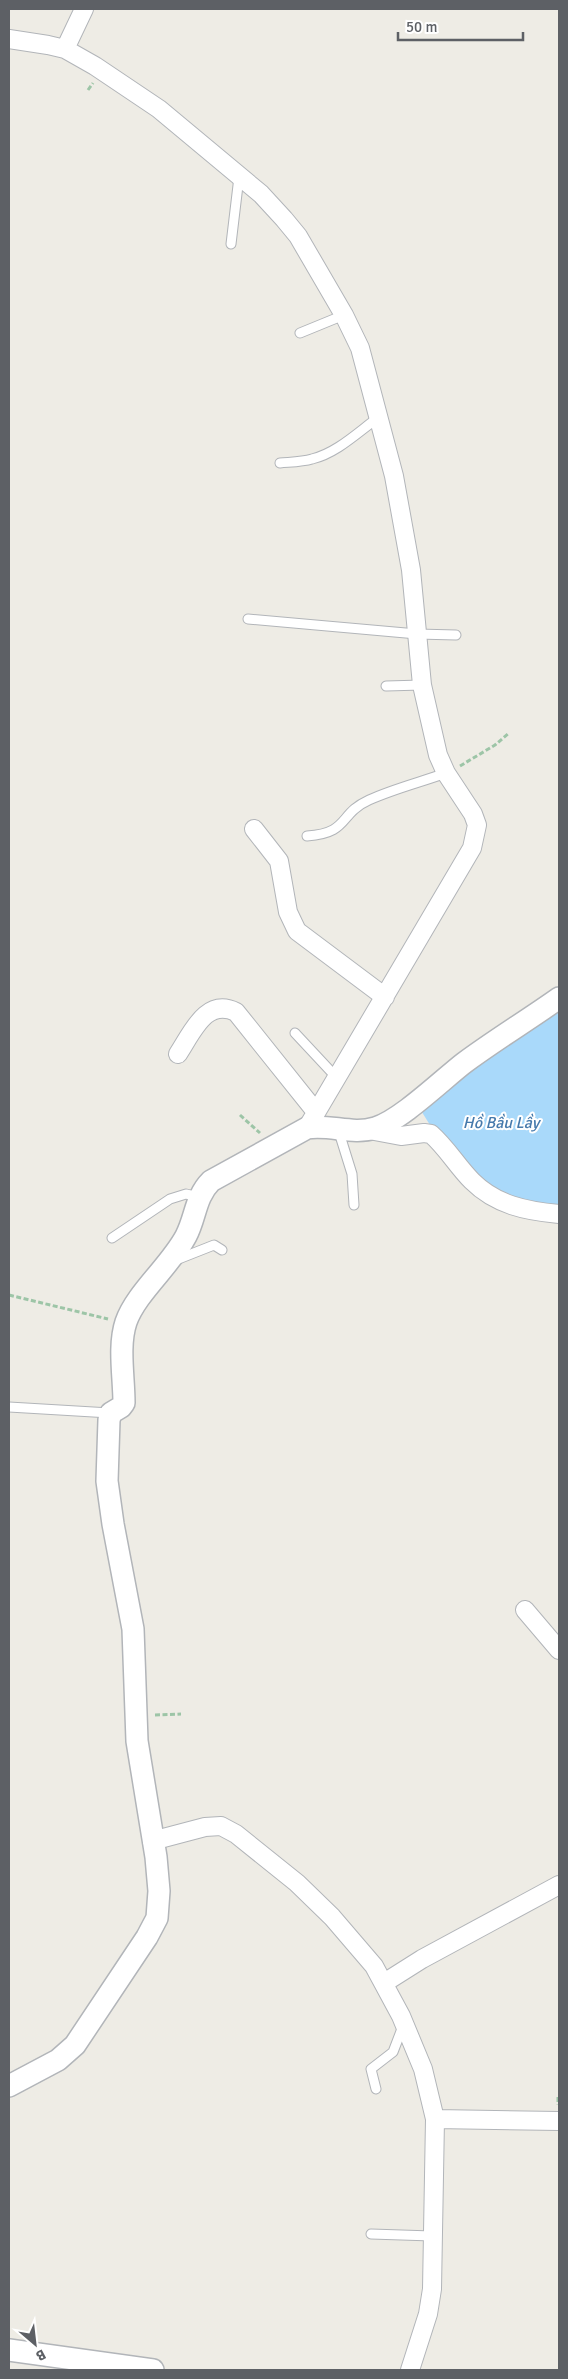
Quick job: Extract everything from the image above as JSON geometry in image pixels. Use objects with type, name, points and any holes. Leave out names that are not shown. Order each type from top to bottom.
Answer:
[{"type":"street","points":[[64,49],[84,9]]},
{"type":"street","points":[[9,39],[64,49],[95,66],[159,109],[261,194],[298,236],[344,315],[360,348],[394,476],[409,561],[422,685],[438,755],[446,773],[477,825],[472,848],[312,1120],[274,1147],[211,1181],[202,1190],[192,1224],[170,1262],[130,1314],[126,1323],[123,1341],[124,1402],[121,1407],[111,1413],[107,1447],[107,1481],[113,1524],[134,1629],[137,1741],[159,1891],[157,1918],[147,1937],[75,2045],[58,2060],[10,2084]]},
{"type":"street","points":[[254,829],[279,861],[288,912],[297,930],[385,997]]},
{"type":"street","points":[[178,1054],[209,1011],[223,1008],[230,1009],[236,1012],[312,1120],[321,1126],[359,1132],[391,1121],[466,1062],[559,998]]},
{"type":"street","points":[[368,1130],[401,1136],[431,1134],[471,1180],[491,1197],[511,1206],[559,1214]]},
{"type":"street","points":[[525,1610],[559,1650]]},
{"type":"street","points":[[152,1841],[205,1827],[221,1826],[236,1834],[297,1883],[332,1917],[374,1966],[404,2023],[423,2069],[435,2119],[432,2289],[428,2314],[410,2370]]},
{"type":"street","points":[[384,1983],[430,1954],[559,1885]]},
{"type":"street","points":[[435,2119],[559,2121]]},
{"type":"street","points":[[9,2350],[141,2369]]},
{"type":"lane","points":[[231,244],[239,176]]},
{"type":"lane","points":[[300,333],[344,315]]},
{"type":"lane","points":[[280,463],[322,456],[379,417]]},
{"type":"lane","points":[[248,619],[417,634],[456,635]]},
{"type":"lane","points":[[386,686],[422,685]]},
{"type":"lane","points":[[307,836],[332,833],[354,810],[369,800],[446,773]]},
{"type":"lane","points":[[295,1033],[337,1078]]},
{"type":"lane","points":[[338,1128],[352,1174],[354,1205]]},
{"type":"lane","points":[[112,1238],[170,1199],[186,1194],[199,1197]]},
{"type":"lane","points":[[559,1214],[559,1223]]},
{"type":"lane","points":[[170,1262],[214,1245],[222,1250]]},
{"type":"lane","points":[[9,1407],[111,1413]]},
{"type":"lane","points":[[376,2088],[371,2068],[393,2052],[404,2023]]},
{"type":"lane","points":[[371,2234],[432,2236]]},
{"type":"path","points":[[446,773],[473,760],[509,733]]},
{"type":"path","points":[[240,1115],[274,1147]]},
{"type":"path","points":[[9,1294],[126,1323]]},
{"type":"path","points":[[137,1716],[182,1714]]},
{"type":"water","name":"Hồ Bầu Lầy","points":[[559,1012],[559,1210],[492,1194],[435,1133],[420,1109],[449,1083]]}]
